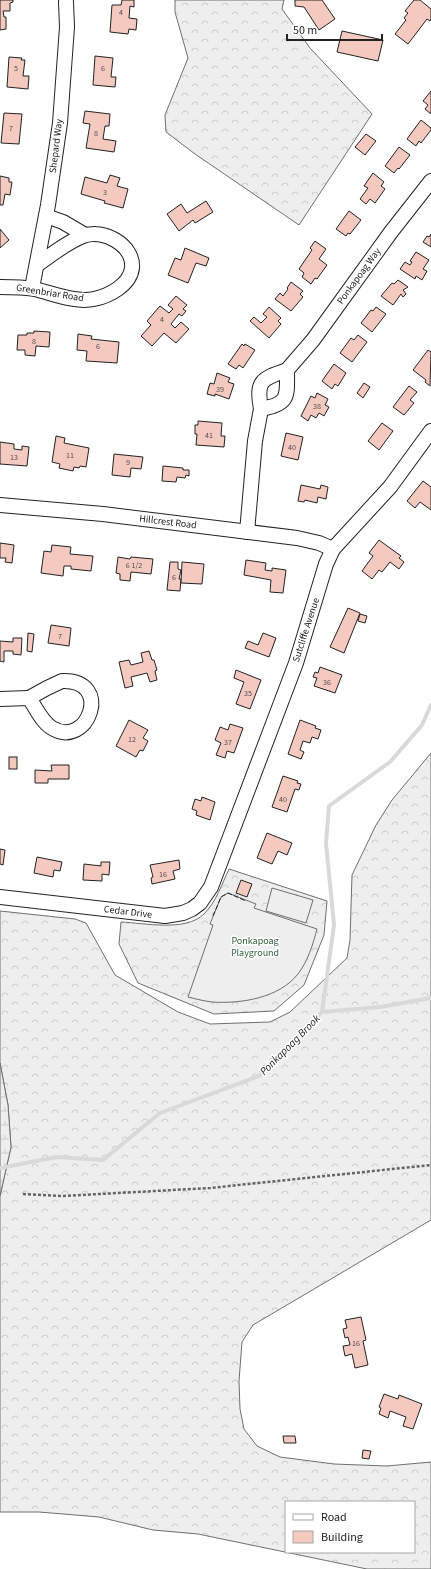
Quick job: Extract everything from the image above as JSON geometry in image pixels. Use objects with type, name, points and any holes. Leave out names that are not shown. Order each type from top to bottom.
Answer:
[{"type":"street","name":"Shepard Way","points":[[32,288],[46,216],[60,123],[67,27],[67,1]]},
{"type":"street","name":"Ponkapoag Way","points":[[287,370],[312,340],[391,232],[431,181]]},
{"type":"street","points":[[46,216],[63,222],[85,235]]},
{"type":"street","name":"Greenbriar Road","points":[[0,286],[32,288],[68,298],[92,299],[108,295],[117,289],[129,278],[132,267],[128,253],[118,242],[104,234],[85,235],[37,265]]},
{"type":"street","points":[[247,532],[255,441],[261,409],[258,392],[260,385],[272,375],[287,370],[285,399],[272,407],[261,409]]},
{"type":"street","name":"Sutcliffe Avenue","points":[[224,855],[296,663],[326,564],[333,549],[390,487],[431,431]]},
{"type":"street","name":"Hillcrest Road","points":[[0,505],[103,514],[297,538],[319,543],[333,549]]},
{"type":"street","points":[[0,699],[29,698]]},
{"type":"street","name":"Cedar Drive","points":[[0,897],[174,916],[192,909],[206,896],[224,855]]},
{"type":"path","points":[[24,1194],[63,1196],[210,1188],[431,1165]]},
{"type":"green space","points":[[175,0],[284,0],[282,9],[310,48],[372,114],[299,225],[195,154],[166,132],[165,115],[188,58],[175,12]]},
{"type":"green space","points":[[431,753],[431,1220],[253,1325],[242,1342],[239,1381],[240,1409],[244,1429],[257,1446],[280,1457],[334,1464],[387,1466],[431,1462],[431,1569],[367,1569],[290,1553],[415,1553],[415,1501],[285,1501],[285,1552],[198,1534],[153,1530],[99,1517],[39,1512],[0,1512],[0,1196],[11,1147],[8,1105],[0,1063],[0,911],[75,919],[86,923],[115,975],[178,1012],[210,1024],[270,1022],[290,1012],[347,958],[350,940],[352,875],[376,825],[392,800]]},
{"type":"green space","name":"Ponkapoag Playground","points":[[229,869],[327,901],[324,935],[304,985],[274,1011],[214,1014],[138,983],[119,944],[121,922],[153,925],[176,925],[196,920],[204,914],[212,904]]},
{"type":"green space","points":[[272,888],[313,900],[306,923],[266,911]]},
{"type":"green space","points":[[228,893],[256,904],[254,908],[317,929],[310,952],[305,964],[298,974],[281,989],[270,994],[259,998],[235,1002],[209,1002],[188,997],[213,925],[210,924],[221,897]]},
{"type":"green space","points":[[0,1063],[8,1105],[11,1147],[0,1196]]},
{"type":"building","points":[[0,0],[13,0],[13,2],[10,3],[10,11],[3,11],[4,17],[6,17],[6,29],[0,30]]},
{"type":"building","points":[[122,0],[134,0],[134,7],[130,6],[129,18],[137,19],[136,30],[129,29],[128,34],[110,32],[112,5],[121,5]]},
{"type":"building","points":[[295,0],[322,0],[335,19],[319,30],[304,7],[295,6]]},
{"type":"building","points":[[414,0],[420,0],[431,9],[431,19],[430,21],[427,19],[408,44],[395,34],[406,20],[404,18],[408,13],[405,11]]},
{"type":"building","points":[[342,31],[383,40],[378,61],[337,52]]},
{"type":"building","points":[[95,56],[113,58],[111,77],[116,77],[115,87],[93,85]]},
{"type":"building","points":[[9,57],[22,58],[21,60],[25,60],[23,76],[29,76],[28,89],[7,87]]},
{"type":"building","points":[[431,91],[431,114],[425,109],[428,105],[423,101]]},
{"type":"building","points":[[85,111],[110,114],[109,126],[105,126],[103,139],[116,141],[114,152],[86,148],[90,124],[83,123]]},
{"type":"building","points":[[4,113],[22,114],[19,144],[1,143]]},
{"type":"building","points":[[421,120],[431,128],[431,130],[421,143],[419,141],[416,146],[407,139]]},
{"type":"building","points":[[366,134],[376,141],[365,155],[355,147]]},
{"type":"building","points":[[399,147],[410,155],[394,173],[385,166]]},
{"type":"building","points":[[373,173],[384,182],[381,186],[385,189],[375,203],[370,199],[366,204],[360,199],[368,188],[364,186]]},
{"type":"building","points":[[110,175],[120,178],[117,186],[128,189],[123,208],[104,203],[105,201],[81,194],[85,177],[107,183]]},
{"type":"building","points":[[0,176],[9,178],[9,182],[12,182],[10,195],[5,194],[3,205],[0,205]]},
{"type":"building","points":[[206,201],[213,212],[195,223],[193,220],[179,231],[167,214],[181,204],[187,213]]},
{"type":"building","points":[[349,211],[361,220],[350,234],[348,233],[346,236],[336,229]]},
{"type":"building","points":[[0,229],[9,240],[0,248]]},
{"type":"building","points":[[431,234],[431,247],[423,242],[427,236],[429,237]]},
{"type":"building","points":[[315,241],[326,249],[319,259],[327,265],[317,279],[315,278],[311,284],[302,277],[304,273],[299,269],[312,250],[310,248]]},
{"type":"building","points":[[185,248],[209,258],[206,266],[196,263],[188,283],[168,275],[175,258],[181,260]]},
{"type":"building","points":[[416,252],[429,260],[423,269],[427,271],[422,280],[416,276],[415,279],[400,269],[405,262],[410,265],[412,262],[410,261]]},
{"type":"building","points":[[398,280],[408,287],[403,290],[406,294],[403,297],[401,294],[393,305],[381,296],[392,283],[394,284]]},
{"type":"building","points":[[291,282],[303,291],[300,294],[303,297],[291,311],[275,299],[280,293],[283,296]]},
{"type":"building","points":[[176,296],[187,305],[183,309],[186,311],[182,316],[179,314],[171,324],[175,328],[181,322],[189,329],[176,343],[164,333],[152,346],[141,336],[151,325],[147,321],[160,306],[169,313],[173,309],[168,305]]},
{"type":"building","points":[[269,307],[281,318],[278,321],[281,324],[269,338],[250,321],[254,317],[261,323],[267,317],[263,314]]},
{"type":"building","points":[[376,307],[386,314],[372,332],[361,323],[371,310],[373,311]]},
{"type":"building","points":[[34,331],[50,332],[49,347],[36,346],[35,356],[25,355],[25,350],[17,350],[18,335],[27,335],[27,333],[34,333]]},
{"type":"building","points":[[78,334],[92,336],[91,339],[119,342],[117,363],[86,361],[87,351],[77,350]]},
{"type":"building","points":[[358,335],[367,342],[352,362],[340,353],[351,338],[354,340]]},
{"type":"building","points":[[242,344],[244,346],[245,344],[255,350],[243,368],[239,365],[236,369],[228,364]]},
{"type":"building","points":[[428,350],[431,352],[430,386],[425,382],[426,380],[413,370]]},
{"type":"building","points":[[334,364],[346,373],[338,386],[335,384],[332,389],[322,381]]},
{"type":"building","points":[[217,373],[230,378],[228,382],[234,384],[229,399],[215,394],[215,396],[207,394],[210,383],[214,384]]},
{"type":"building","points":[[364,383],[370,387],[363,398],[357,393]]},
{"type":"building","points":[[409,386],[417,392],[410,400],[414,403],[404,415],[393,407]]},
{"type":"building","points":[[317,393],[328,399],[325,405],[329,407],[324,416],[319,413],[316,418],[311,415],[308,421],[301,416],[311,396],[315,398]]},
{"type":"building","points":[[198,421],[222,423],[221,436],[225,436],[224,447],[196,445],[197,434],[195,434],[195,425],[198,425]]},
{"type":"building","points":[[382,423],[393,431],[379,450],[368,441]]},
{"type":"building","points":[[286,433],[303,437],[298,460],[281,456]]},
{"type":"building","points":[[56,436],[65,438],[64,443],[89,448],[86,467],[74,467],[73,471],[59,468],[60,464],[52,462]]},
{"type":"building","points":[[0,442],[14,444],[14,449],[22,450],[22,446],[29,447],[27,466],[0,464]]},
{"type":"building","points":[[114,454],[143,457],[141,469],[131,468],[130,477],[112,475]]},
{"type":"building","points":[[163,466],[189,470],[189,476],[186,475],[185,478],[177,477],[176,482],[162,481]]},
{"type":"building","points":[[423,481],[431,487],[431,510],[420,502],[415,508],[407,501]]},
{"type":"building","points":[[301,485],[320,489],[321,485],[328,487],[326,499],[318,497],[317,503],[305,500],[304,502],[298,501]]},
{"type":"building","points":[[379,540],[401,556],[399,558],[404,562],[399,569],[390,562],[382,572],[379,570],[372,579],[362,571],[373,556],[369,553]]},
{"type":"building","points":[[0,543],[14,545],[12,563],[5,562],[6,558],[0,558]]},
{"type":"building","points":[[52,545],[71,547],[70,554],[93,556],[91,571],[71,569],[71,566],[64,566],[63,576],[41,573],[44,551],[51,552]]},
{"type":"building","points":[[118,557],[130,559],[131,557],[153,559],[151,574],[131,572],[130,581],[120,580],[120,574],[116,573]]},
{"type":"building","points":[[246,560],[266,563],[265,570],[272,571],[272,568],[286,570],[283,593],[270,592],[271,580],[244,575]]},
{"type":"building","points":[[170,562],[178,562],[178,569],[181,570],[179,579],[181,579],[180,591],[167,590]]},
{"type":"building","points":[[182,562],[204,564],[202,584],[181,583]]},
{"type":"building","points":[[348,608],[360,613],[344,653],[330,647]]},
{"type":"building","points":[[360,614],[367,616],[365,623],[358,621]]},
{"type":"building","points":[[51,625],[71,628],[69,646],[48,643]]},
{"type":"building","points":[[28,633],[34,634],[32,652],[27,651]]},
{"type":"building","points":[[263,633],[276,638],[269,657],[245,648],[248,641],[258,645]]},
{"type":"building","points":[[13,638],[22,638],[21,655],[13,654],[13,651],[4,651],[4,662],[0,661],[0,641],[13,642]]},
{"type":"building","points":[[149,651],[157,670],[155,671],[157,680],[150,682],[147,673],[131,677],[133,686],[125,688],[119,662],[129,660],[131,665],[143,662],[141,653]]},
{"type":"building","points":[[320,667],[342,675],[335,693],[314,686],[317,678],[313,677],[315,672],[318,673]]},
{"type":"building","points":[[236,670],[261,680],[250,709],[236,704],[244,682],[234,678]]},
{"type":"building","points":[[129,720],[148,730],[143,738],[148,741],[143,751],[140,750],[136,757],[116,746]]},
{"type":"building","points":[[300,720],[316,726],[315,728],[321,730],[318,739],[312,737],[310,743],[303,741],[300,750],[304,752],[301,759],[288,754]]},
{"type":"building","points":[[230,724],[243,728],[234,753],[227,751],[225,758],[216,755],[221,743],[215,740],[220,727],[228,730]]},
{"type":"building","points":[[9,757],[17,757],[17,769],[9,769]]},
{"type":"building","points":[[51,765],[69,765],[69,779],[48,779],[48,783],[35,783],[35,770],[52,771]]},
{"type":"building","points":[[283,776],[298,781],[297,783],[301,784],[299,790],[295,789],[287,812],[272,807]]},
{"type":"building","points":[[202,797],[215,802],[210,820],[196,815],[197,811],[192,809],[195,799],[201,801]]},
{"type":"building","points":[[267,833],[292,843],[287,855],[278,851],[272,864],[257,858]]},
{"type":"building","points":[[0,849],[5,850],[3,865],[0,864]]},
{"type":"building","points":[[37,857],[62,862],[60,871],[54,870],[53,877],[34,873]]},
{"type":"building","points":[[179,860],[180,869],[173,871],[175,879],[152,884],[151,878],[153,877],[150,865]]},
{"type":"building","points":[[101,862],[110,862],[109,875],[102,874],[102,881],[83,880],[84,864],[101,866]]},
{"type":"building","points":[[241,880],[252,884],[247,897],[236,893]]},
{"type":"building","points":[[361,1317],[366,1340],[363,1341],[368,1365],[355,1368],[352,1354],[345,1356],[343,1346],[350,1345],[348,1337],[345,1338],[343,1329],[347,1328],[345,1320]]},
{"type":"building","points":[[384,1394],[398,1399],[399,1395],[422,1404],[413,1429],[403,1426],[406,1417],[390,1411],[388,1418],[379,1414],[381,1408],[379,1407]]},
{"type":"building","points":[[283,1436],[295,1436],[296,1443],[284,1443]]},
{"type":"building","points":[[363,1450],[371,1451],[369,1459],[362,1458]]},
{"type":"waterway","name":"Ponkapoag Brook","points":[[0,1168],[57,1157],[103,1160],[160,1113],[259,1076],[322,1012],[334,925],[326,843],[329,806],[390,762],[422,725],[431,705]]},
{"type":"waterway","points":[[322,1012],[380,1007],[431,998]]},
{"type":"fence","points":[[213,916],[221,897],[228,893],[246,901]]}]
